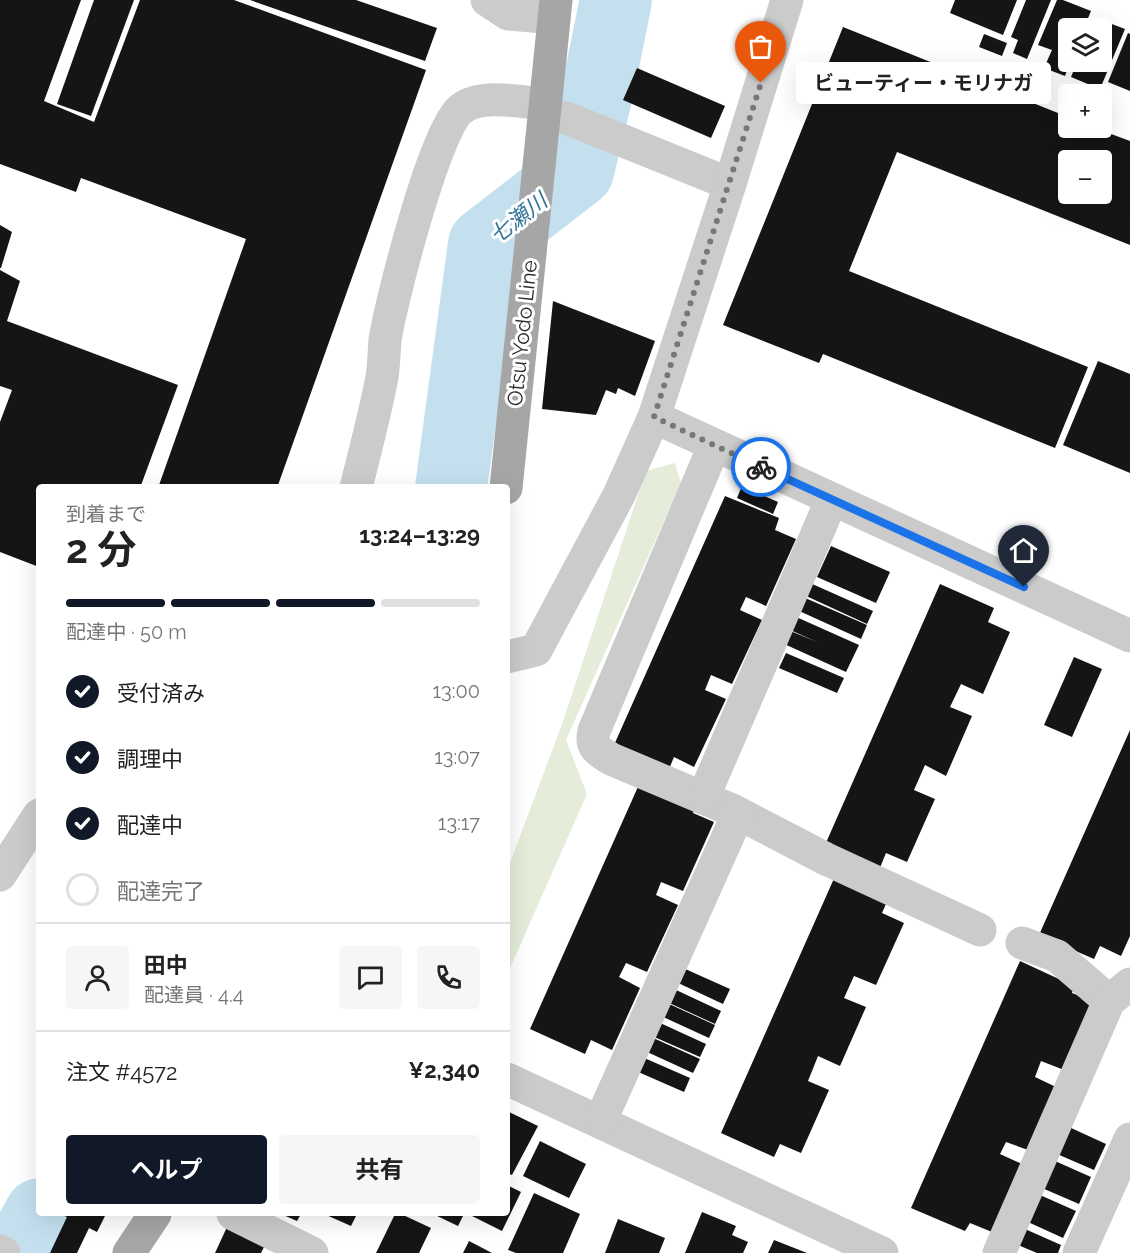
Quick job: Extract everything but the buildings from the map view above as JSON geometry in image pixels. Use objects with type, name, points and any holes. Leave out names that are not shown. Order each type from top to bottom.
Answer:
[{"type":"main road","name":"Otsu Yodo Line","points":[[506,484],[540,158],[553,112],[555,9]]},
{"type":"main road","points":[[129,1253],[154,1216]]},
{"type":"street","points":[[487,0],[508,14],[555,9]]},
{"type":"street","points":[[510,656],[536,650],[620,495],[654,417],[730,184],[786,0]]},
{"type":"street","points":[[357,484],[382,375],[385,341],[398,277],[428,181],[453,116],[470,103],[481,99],[553,112],[730,184]]},
{"type":"street","points":[[654,417],[1130,636]]},
{"type":"street","points":[[714,446],[594,731],[592,740],[595,750],[610,759],[738,814],[826,859],[980,930]]},
{"type":"street","points":[[703,798],[832,500]]},
{"type":"street","points":[[600,1122],[738,814]]},
{"type":"street","points":[[0,875],[36,820]]},
{"type":"street","points":[[999,1253],[1119,992],[1057,956],[1022,943]]},
{"type":"street","points":[[510,1080],[882,1253]]},
{"type":"street","points":[[1079,1253],[1130,1139]]},
{"type":"street","points":[[237,1216],[312,1253]]},
{"type":"green space","points":[[675,463],[681,483],[566,740],[587,794],[510,968],[510,863],[561,727],[646,471]]},
{"type":"waterway","name":"七瀬川","points":[[452,484],[484,244],[578,171],[616,0]]},
{"type":"waterway","name":"七瀬川","points":[[19,1253],[39,1216]]},
{"type":"way so far","points":[[761,83],[654,417],[761,467]]},
{"type":"place","name":"ビューティー・モリナガ","points":[[761,83]]},
{"type":"route","points":[[761,467],[1024,587]]}]
